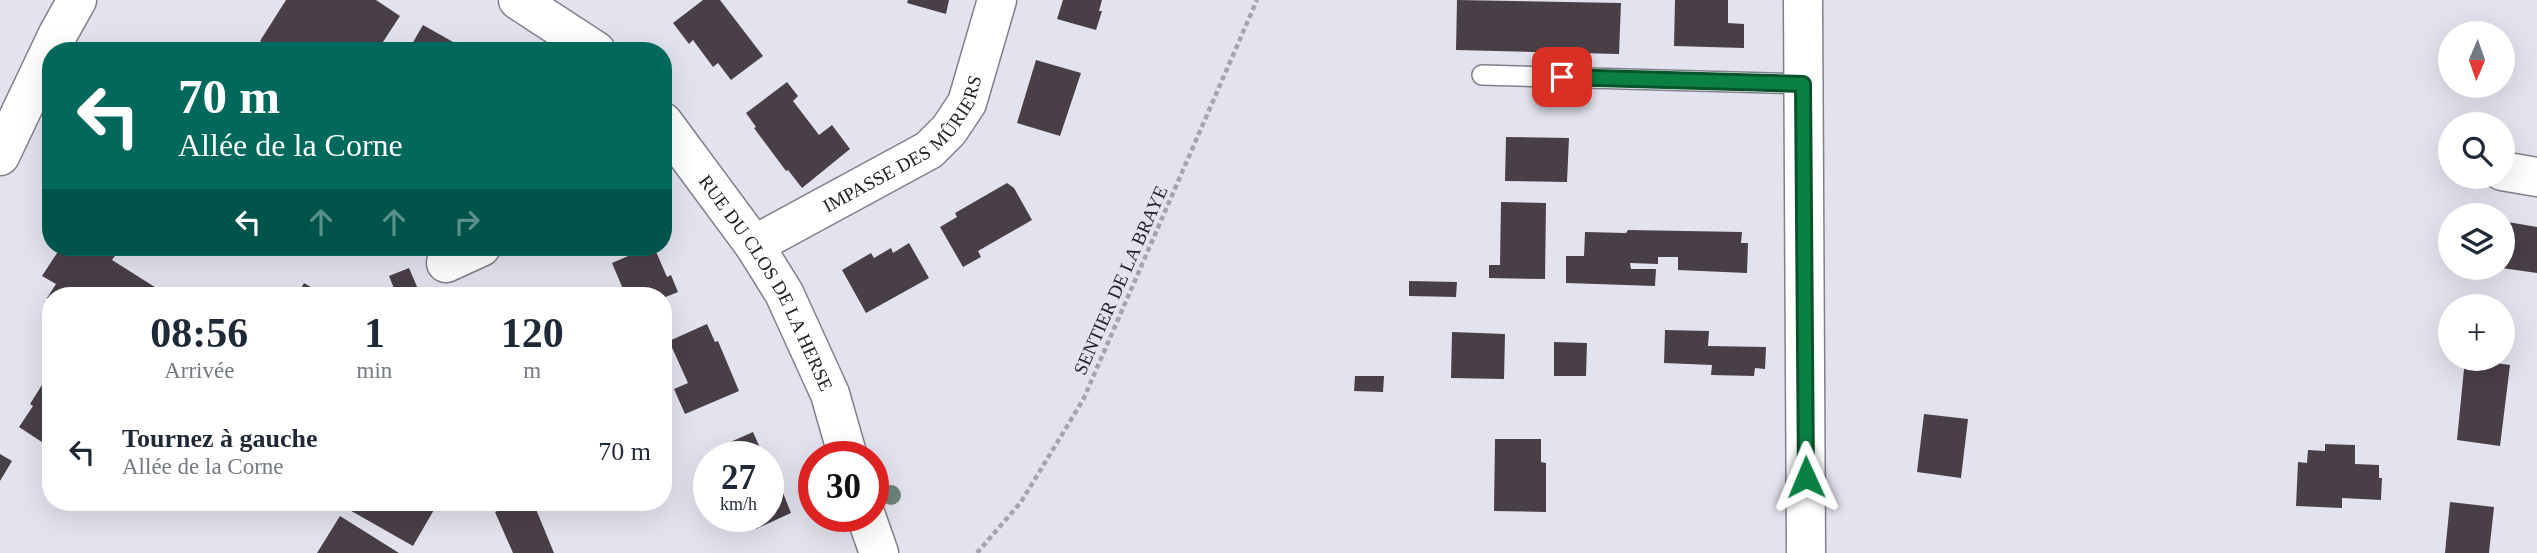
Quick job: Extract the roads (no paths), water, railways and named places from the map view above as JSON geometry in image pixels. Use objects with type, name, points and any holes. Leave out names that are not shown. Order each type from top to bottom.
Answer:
[{"type":"street","points":[[54,42],[77,0]]},
{"type":"street","points":[[518,0],[586,42]]},
{"type":"street","name":"IMPASSE DES MÛRIERS","points":[[754,245],[929,150],[949,130],[967,103],[997,0]]},
{"type":"street","points":[[1803,0],[1807,553]]},
{"type":"street","points":[[0,156],[42,68]]},
{"type":"street","name":"RUE DU CLOS DE LA HERSE","points":[[672,148],[754,245],[784,293],[830,394],[843,441]]},
{"type":"street","points":[[2515,173],[2537,177]]},
{"type":"street","points":[[446,263],[461,256]]},
{"type":"street","points":[[871,532],[878,553]]},
{"type":"lane","points":[[1482,75],[1803,84]]}]
